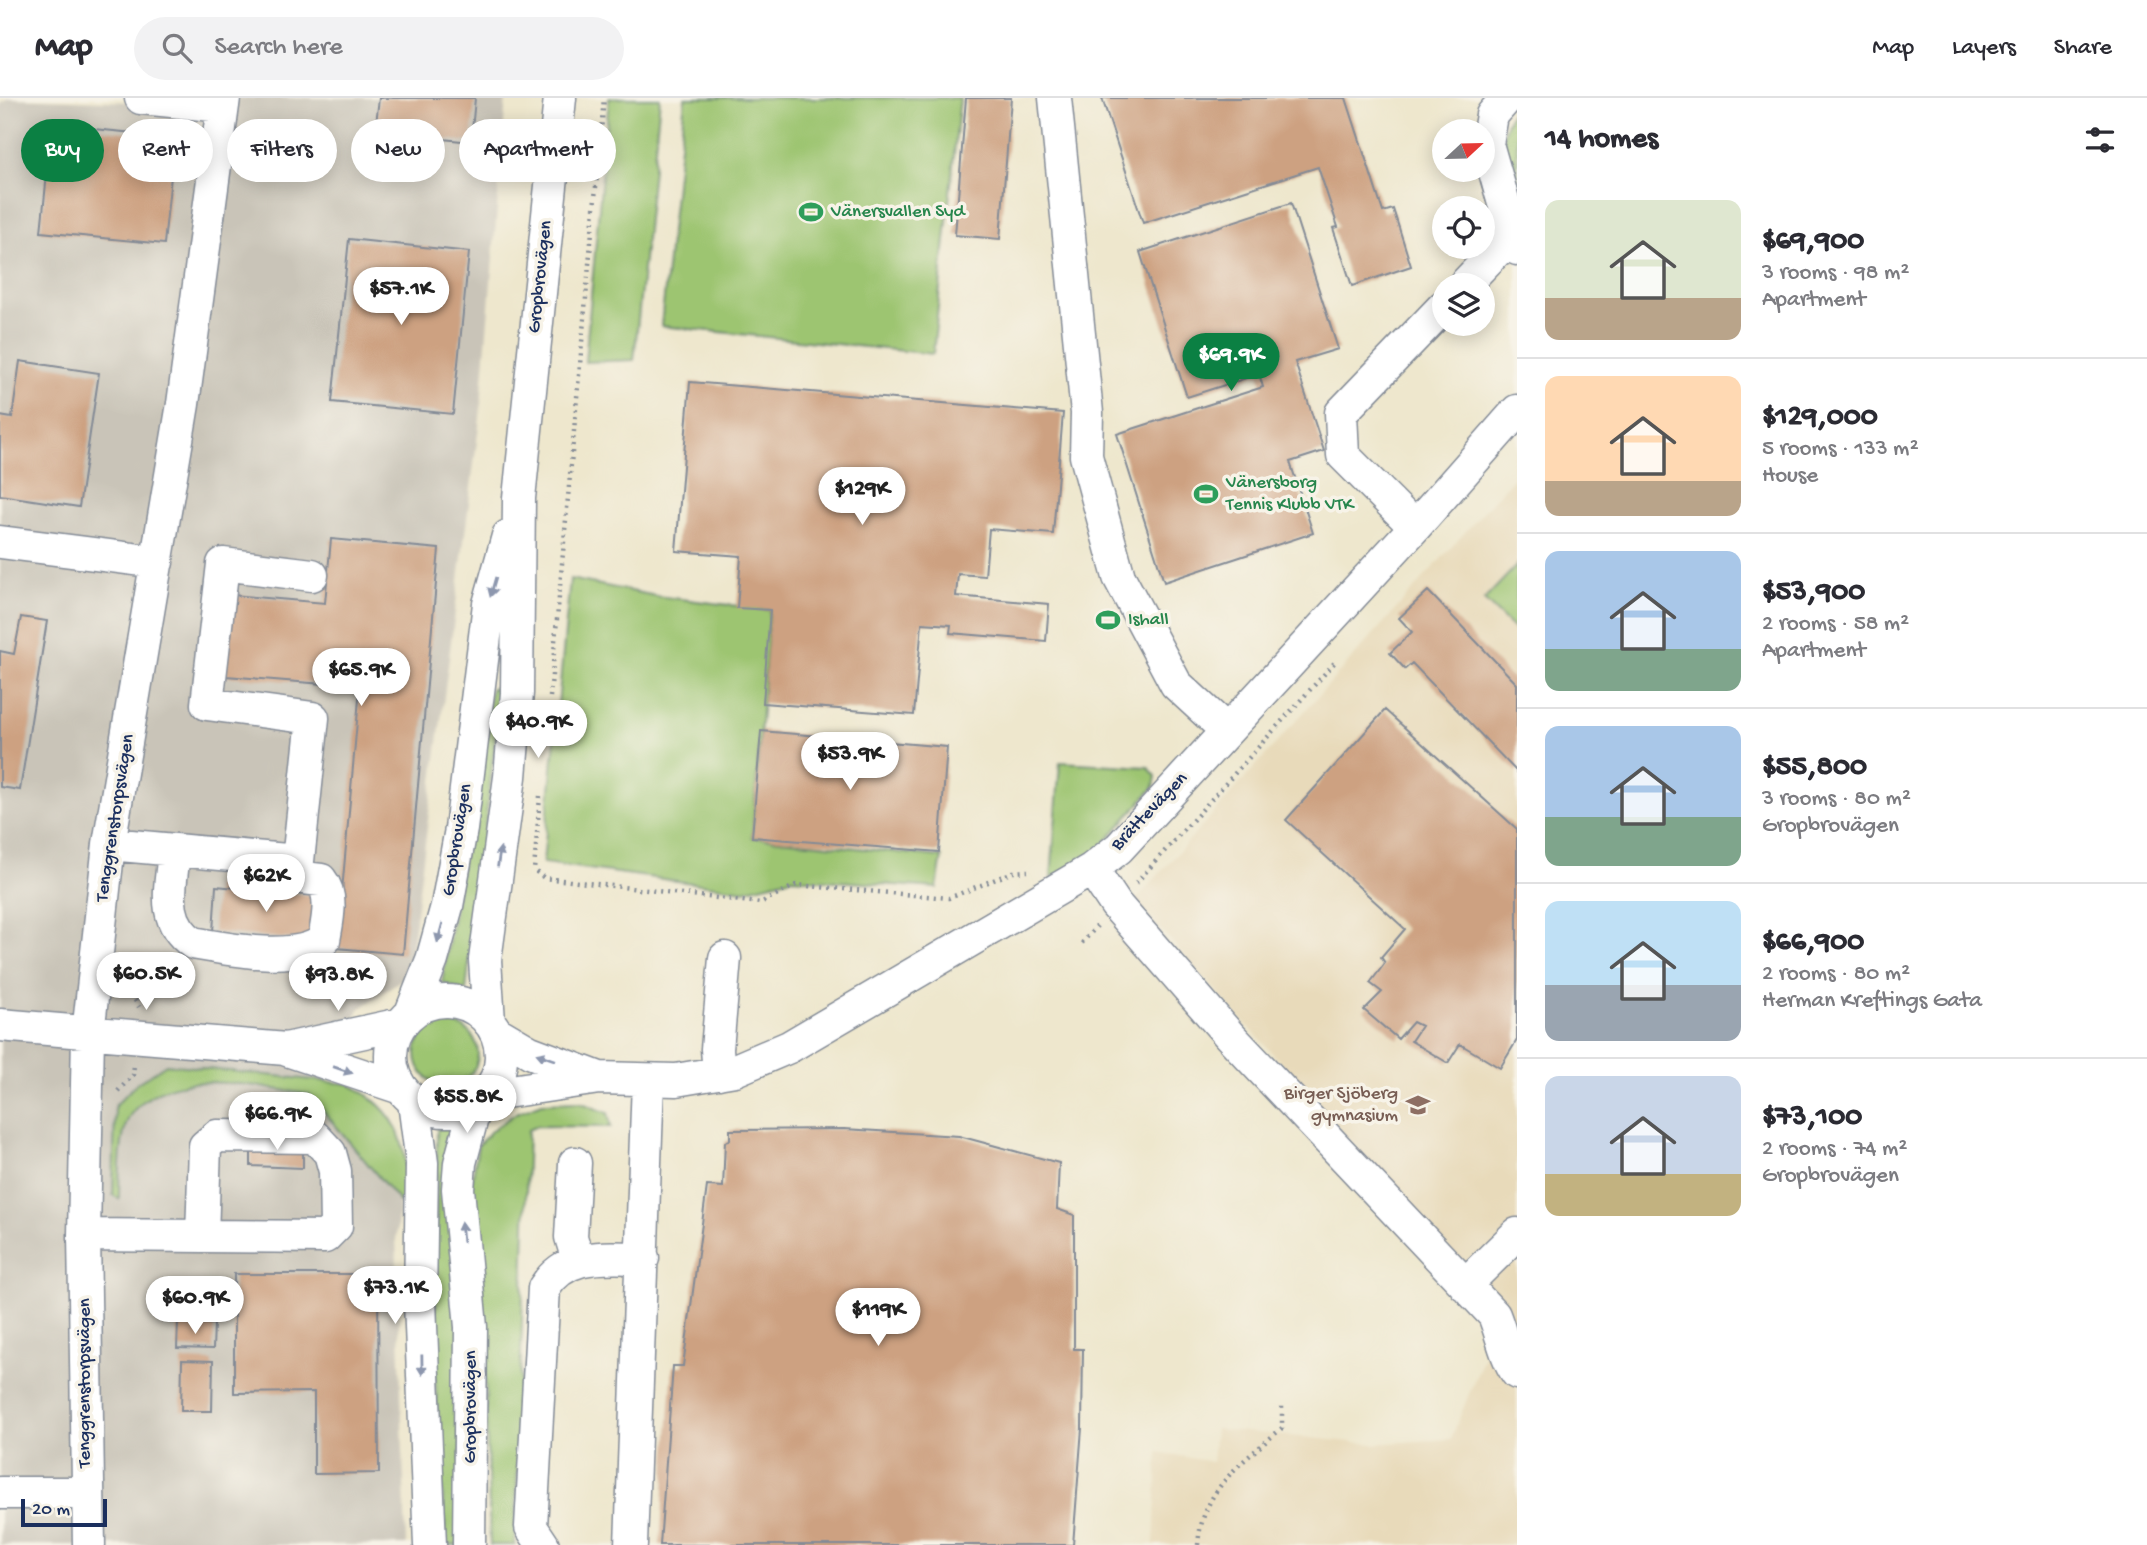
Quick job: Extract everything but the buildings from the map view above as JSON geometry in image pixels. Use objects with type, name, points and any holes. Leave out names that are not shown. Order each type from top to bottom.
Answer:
[{"type":"street","points":[[141,98],[223,102]]},
{"type":"street","name":"Gropbrovägen","points":[[492,1027],[485,960],[510,777],[517,693],[519,498],[560,98]]},
{"type":"street","points":[[1055,98],[1087,413],[1086,456],[1102,517],[1119,577],[1176,684],[1226,730]]},
{"type":"street","points":[[1478,273],[1515,242],[1487,144],[1492,115],[1507,98]]},
{"type":"street","name":"Tenggrenstorpsvägen","points":[[89,1545],[86,1493],[84,1235],[88,1034],[109,844],[183,404],[223,102]]},
{"type":"street","points":[[1415,527],[1343,455],[1341,413],[1432,318]]},
{"type":"street","name":"Brättevägen","points":[[480,1099],[599,1078],[676,1080],[719,1073],[761,1061],[1092,869],[1119,848],[1415,527],[1517,411]]},
{"type":"street","name":"Gropbrovägen","points":[[406,1018],[432,961],[447,906],[463,817],[489,604],[519,498]]},
{"type":"street","points":[[0,542],[157,562]]},
{"type":"street","points":[[173,860],[298,861],[313,718],[207,704],[223,564],[312,575]]},
{"type":"street","points":[[109,844],[173,860],[321,880],[328,896],[324,940],[314,948],[297,953],[192,943],[180,934],[168,909],[173,860]]},
{"type":"street","points":[[1092,869],[1116,905],[1230,1036],[1494,1315],[1504,1338],[1507,1357],[1517,1373]]},
{"type":"street","points":[[719,1073],[717,1049],[725,958]]},
{"type":"street","points":[[0,1025],[286,1049],[407,1095],[441,1112],[456,1111],[480,1099],[499,1069],[501,1054],[492,1027],[477,1010],[455,1002],[432,1003],[406,1018],[286,1049]]},
{"type":"street","points":[[406,1018],[393,1039],[390,1056],[393,1073],[407,1095],[422,1163],[420,1302],[429,1545]]},
{"type":"street","name":"Brättevägen","points":[[492,1027],[530,1052],[599,1078]]},
{"type":"street","points":[[631,1545],[648,1081]]},
{"type":"street","name":"Gropbrovägen","points":[[469,1545],[471,1327],[458,1189],[460,1163],[480,1099]]},
{"type":"street","points":[[84,1235],[202,1236],[325,1237],[336,1226],[335,1171],[330,1153],[315,1137],[217,1136],[205,1146],[202,1236]]},
{"type":"street","points":[[575,1163],[571,1237],[578,1260]]},
{"type":"street","points":[[1465,1285],[1517,1234]]},
{"type":"street","points":[[543,1545],[531,1527],[544,1288],[552,1274],[578,1260],[643,1258]]},
{"type":"street","points":[[0,1493],[86,1493]]},
{"type":"path","points":[[549,705],[604,98]]},
{"type":"path","points":[[1083,943],[1345,651]]},
{"type":"path","points":[[541,788],[534,870],[544,878],[760,903],[796,885],[949,898],[1013,872],[1040,871]]},
{"type":"path","points":[[1198,1545],[1199,1531],[1217,1487],[1282,1428],[1282,1406]]},
{"type":"shaded area","points":[[8,98],[129,102],[129,98],[506,98],[504,119],[459,119],[459,182],[499,182],[480,417],[408,975],[359,1009],[320,1094],[401,1183],[396,1238],[406,1545],[0,1545],[0,105]]},
{"type":"shaded area","name":"Birger Sjöberg gymnasium","points":[[1517,474],[1517,1545],[1154,1545],[1158,1452],[1212,1462],[1215,1429],[1373,1444],[1451,1439],[1503,1309],[1135,901]]},
{"type":"green space","points":[[609,98],[660,98],[634,360],[585,362],[601,182],[616,182],[616,119],[607,119]]},
{"type":"green space","name":"Vänersvallen Syd","points":[[685,98],[960,98],[933,354],[661,326]]},
{"type":"green space","points":[[1517,106],[1517,185],[1506,154],[1504,135],[1505,126]]},
{"type":"green space","points":[[1517,565],[1517,632],[1484,600]]},
{"type":"green space","points":[[570,579],[656,596],[770,610],[752,837],[942,857],[937,888],[792,878],[744,890],[543,863]]},
{"type":"green space","points":[[491,688],[501,689],[466,991],[442,983]]},
{"type":"green space","points":[[1060,762],[1148,767],[1156,776],[1154,787],[1098,850],[1051,878]]},
{"type":"green space","points":[[441,1023],[453,1023],[469,1032],[476,1042],[476,1066],[469,1076],[453,1085],[441,1085],[430,1080],[421,1071],[416,1060],[416,1048],[421,1037],[430,1028]]},
{"type":"green space","points":[[166,1064],[349,1084],[369,1096],[383,1109],[400,1137],[409,1213],[309,1094],[214,1082],[190,1083],[168,1088],[148,1098],[131,1114],[122,1143],[119,1199],[113,1195],[115,1106],[136,1084]]},
{"type":"green space","points":[[579,1102],[608,1113],[611,1127],[537,1126],[528,1130],[515,1545],[490,1545],[485,1369],[470,1193],[478,1145],[492,1130],[516,1113],[542,1103]]},
{"type":"green space","points":[[456,1127],[462,1354],[459,1545],[446,1545],[435,1376],[437,1128]]},
{"type":"place","name":"Vänersvallen Syd","points":[[811,212]]},
{"type":"place","name":"Vänersborg Tennis Klubb VTK","points":[[1206,494]]},
{"type":"place","name":"Ishall","points":[[1108,620]]},
{"type":"place","name":"Birger Sjöberg gymnasium","points":[[1418,1105]]}]
